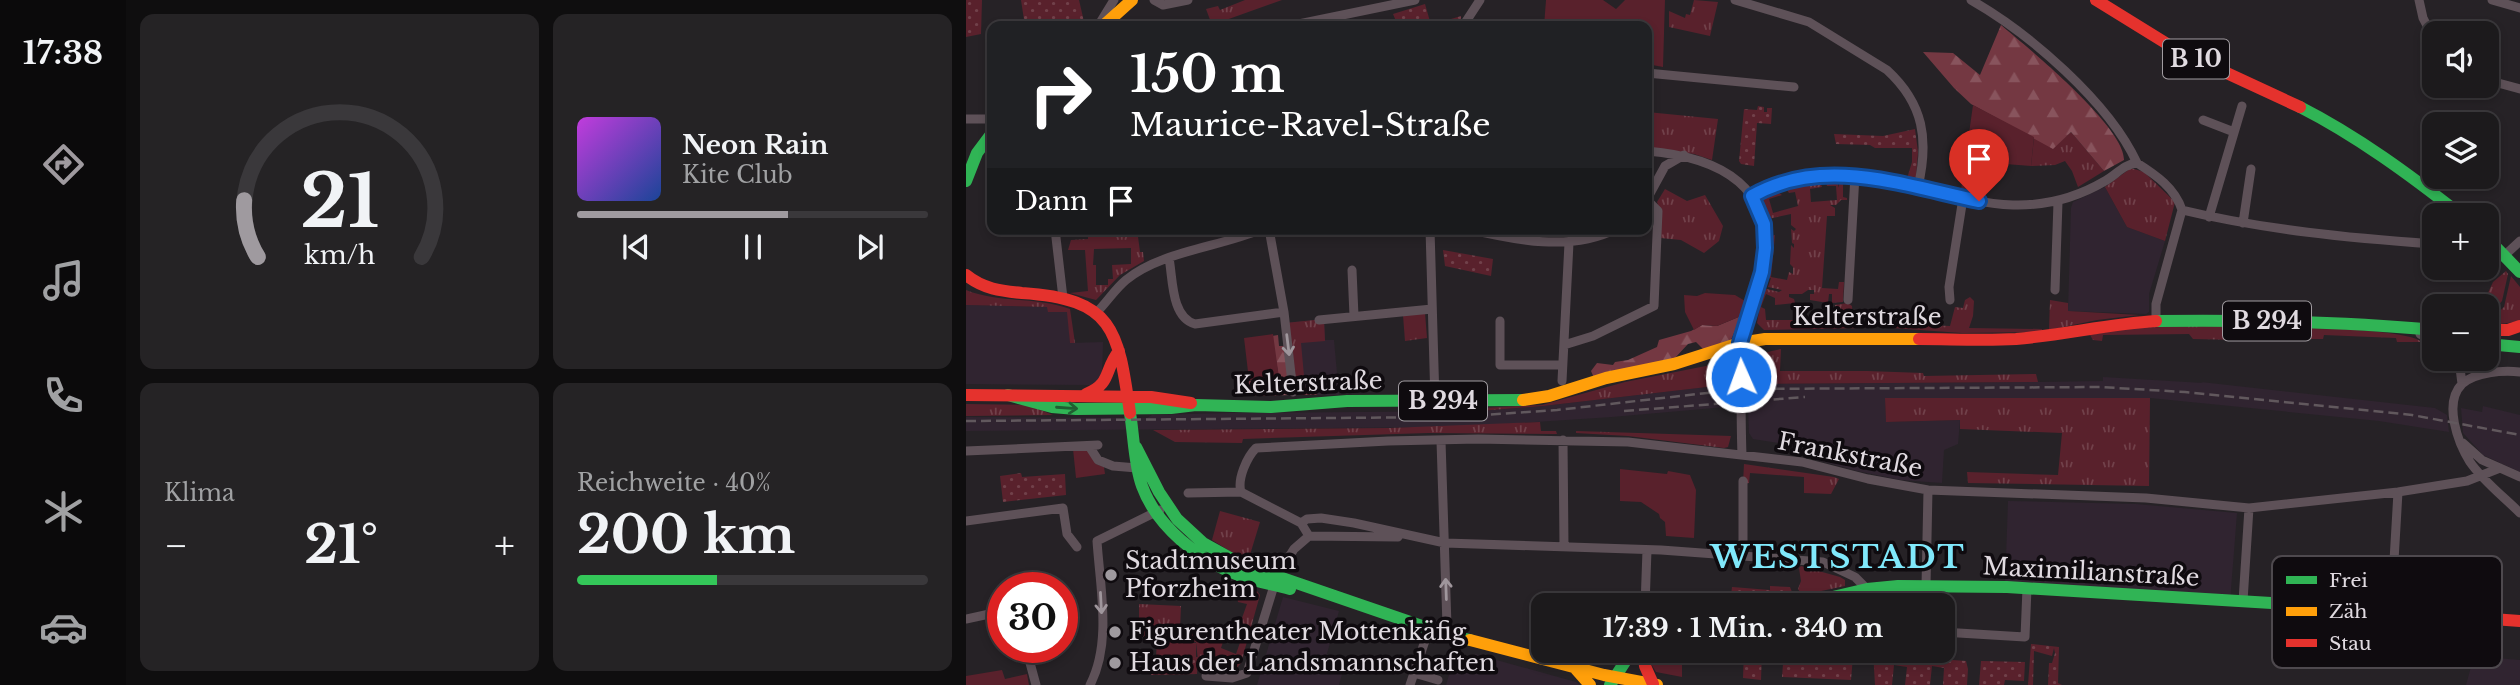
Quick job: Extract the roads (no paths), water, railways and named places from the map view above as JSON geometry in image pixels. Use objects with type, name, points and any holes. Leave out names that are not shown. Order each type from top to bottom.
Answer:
[{"type":"main road","points":[[1106,21],[1132,0]]},
{"type":"main road","name":"B 10","points":[[2096,0],[2177,50],[2283,97],[2325,119],[2446,203]]},
{"type":"main road","points":[[966,181],[977,153],[987,140]]},
{"type":"main road","points":[[2499,249],[2520,272]]},
{"type":"main road","points":[[966,275],[979,286],[992,290],[1063,298],[1087,305],[1097,312],[1109,326],[1119,351],[1137,468],[1162,509],[1221,555],[1276,580],[1331,594],[1336,598],[1445,634],[1618,681],[1655,685]]},
{"type":"main road","name":"Kelterstraße","points":[[1008,395],[1052,407],[1128,406],[1171,397],[1196,405],[1272,407],[1337,402],[1510,401],[1539,398],[1606,378],[1674,364],[1740,343],[1783,338],[2028,338],[2115,324],[2156,321],[2252,321],[2422,332]]},
{"type":"main road","points":[[2499,330],[2520,326]]},
{"type":"main road","points":[[2499,338],[2520,339]]},
{"type":"main road","points":[[2499,345],[2520,347]]},
{"type":"main road","points":[[1084,395],[1094,392],[1107,382],[1113,356],[1119,351]]},
{"type":"main road","name":"Kelterstraße","points":[[966,395],[1084,395],[1128,406]]},
{"type":"main road","points":[[1135,443],[1162,509]]},
{"type":"main road","name":"Maximilianstraße","points":[[1850,593],[1867,589],[1926,586],[2027,588],[2272,603]]},
{"type":"main road","name":"Maximilianstraße","points":[[2502,620],[2520,621]]},
{"type":"main road","points":[[1618,681],[1629,663]]},
{"type":"main road","points":[[1643,663],[1655,685]]},
{"type":"main road","points":[[1575,668],[1590,685]]},
{"type":"street","points":[[1103,21],[1114,0]]},
{"type":"street","points":[[1154,0],[1163,5],[1188,0]]},
{"type":"street","points":[[1313,21],[1415,0]]},
{"type":"street","points":[[1466,21],[1480,0]]},
{"type":"street","points":[[1971,0],[2000,16],[2062,68],[2114,124],[2137,163],[2163,181],[2178,196],[2182,211],[2156,304],[2156,321]]},
{"type":"street","points":[[2419,0],[2425,21]]},
{"type":"street","points":[[2492,0],[2520,8]]},
{"type":"street","points":[[1742,1],[1809,22],[1887,70],[1897,79],[1911,97],[1920,117],[1924,153],[1918,187]]},
{"type":"street","points":[[1652,73],[1794,87]]},
{"type":"street","points":[[2499,83],[2520,89]]},
{"type":"street","points":[[2209,217],[2242,106]]},
{"type":"street","points":[[966,119],[987,119]]},
{"type":"street","points":[[2203,120],[2234,132]]},
{"type":"street","points":[[1652,152],[1685,155],[1727,172],[1752,196],[1764,224],[1762,272],[1740,343],[1742,455]]},
{"type":"street","points":[[1652,191],[1665,166],[1685,155]]},
{"type":"street","points":[[1752,196],[1768,187],[1828,174],[1855,175],[1963,198],[2012,205],[2058,202],[2085,192],[2108,180],[2129,164],[2137,163]]},
{"type":"street","points":[[2243,223],[2251,169]]},
{"type":"street","points":[[1849,300],[1855,175]]},
{"type":"street","points":[[1950,300],[1949,287],[1963,198]]},
{"type":"street","points":[[2056,290],[2058,202]]},
{"type":"street","points":[[1564,345],[1593,335],[1654,306],[1658,211],[1652,205]]},
{"type":"street","points":[[2182,211],[2354,239],[2422,243]]},
{"type":"street","points":[[1056,235],[1063,298]]},
{"type":"street","points":[[1097,312],[1124,281],[1137,272],[1169,258],[1243,235]]},
{"type":"street","points":[[1270,235],[1284,312],[1293,392]]},
{"type":"street","points":[[1430,235],[1435,401]]},
{"type":"street","points":[[1495,235],[1569,243],[1600,235]]},
{"type":"street","points":[[2505,255],[2520,241]]},
{"type":"street","points":[[1562,381],[1569,243]]},
{"type":"street","points":[[1169,258],[1179,312],[1186,321],[1195,324],[1284,312]]},
{"type":"street","points":[[1352,270],[1354,316]]},
{"type":"street","points":[[1319,320],[1432,309]]},
{"type":"street","points":[[1500,321],[1500,365],[1561,365]]},
{"type":"street","points":[[2518,370],[2483,374],[2462,384],[2457,391],[2454,405],[2459,440],[2472,464],[2520,513]]},
{"type":"street","points":[[2459,371],[2462,384]]},
{"type":"street","points":[[1441,440],[1447,626],[1445,634]]},
{"type":"street","points":[[1563,440],[1564,547]]},
{"type":"street","points":[[2459,440],[2482,460],[2520,477]]},
{"type":"street","name":"Frankstraße","points":[[1241,492],[1241,480],[1250,454],[1256,448],[1388,441],[1628,442],[1801,462],[1868,479],[1928,490],[2146,498],[2249,508],[2398,492],[2467,481],[2489,470],[2500,468]]},
{"type":"street","points":[[966,451],[1094,445],[1098,460],[1113,466],[1137,468]]},
{"type":"street","points":[[1743,481],[1743,555]]},
{"type":"street","points":[[1926,586],[1928,490]]},
{"type":"street","points":[[1188,493],[1241,492],[1301,523],[1309,536]]},
{"type":"street","points":[[2395,556],[2398,492]]},
{"type":"street","points":[[966,521],[1063,508],[1067,534],[1077,547]]},
{"type":"street","points":[[2243,601],[2249,508]]},
{"type":"street","points":[[1090,685],[1102,653],[1097,541],[1162,509]]},
{"type":"street","points":[[1301,523],[1307,519],[1321,518],[1445,543],[1647,550],[1823,562],[1855,577],[1867,589]]},
{"type":"street","points":[[1206,676],[1232,678],[1247,673],[1276,580],[1293,549],[1309,536],[1417,537]]},
{"type":"street","points":[[1645,593],[1647,550]]},
{"type":"street","points":[[1955,633],[2025,637],[2027,588]]},
{"type":"street","points":[[966,619],[987,614]]},
{"type":"street","points":[[1410,685],[1429,629]]},
{"type":"street","points":[[1030,663],[1036,685]]},
{"type":"street","points":[[1414,673],[1438,680]]},
{"type":"railway","points":[[966,421],[1453,417],[1557,410],[1742,389],[2100,387],[2185,392],[2412,415],[2520,435]]},
{"type":"railway","points":[[1624,411],[1805,397]]},
{"type":"place","name":"Stadtmuseum Pforzheim","points":[[1111,575]]},
{"type":"place","name":"Figurentheater Mottenkäfig","points":[[1115,632]]},
{"type":"place","name":"Haus der Landsmannschaften","points":[[1115,663]]},
{"type":"district","name":"WESTSTADT","points":[[1838,557]]}]
